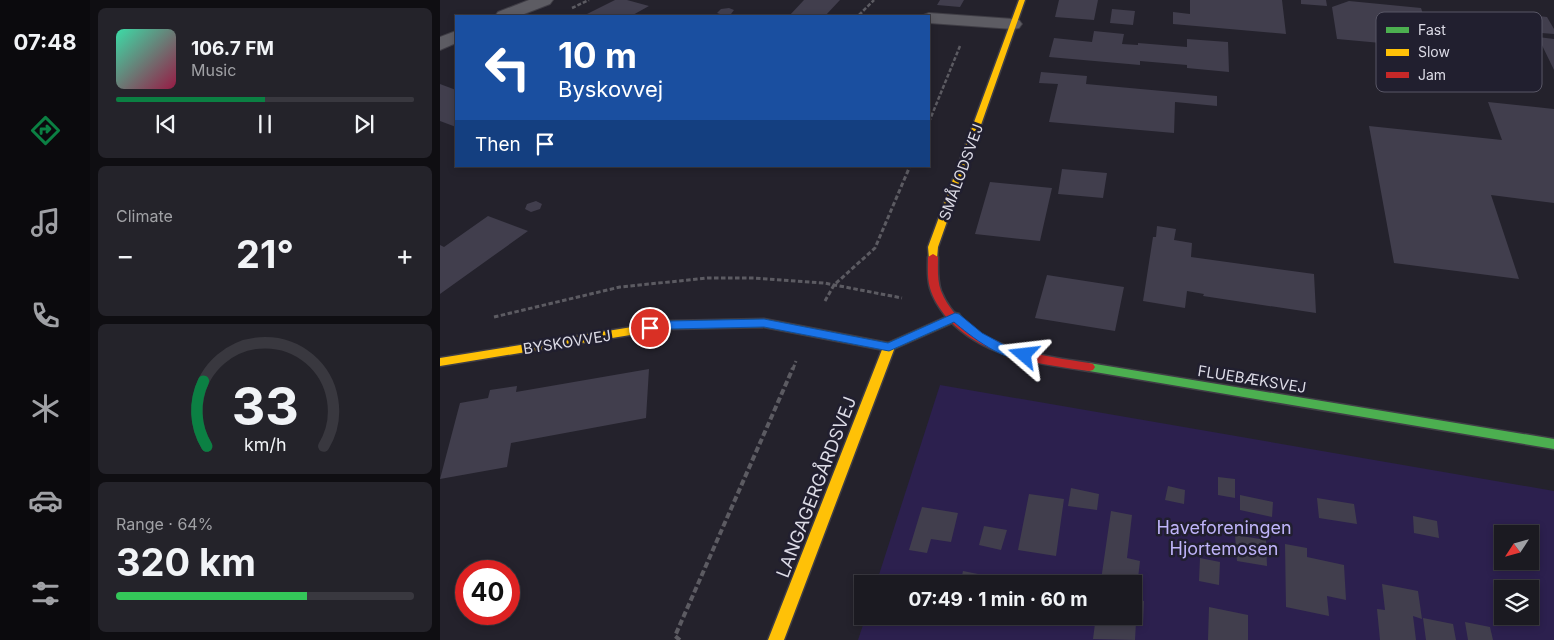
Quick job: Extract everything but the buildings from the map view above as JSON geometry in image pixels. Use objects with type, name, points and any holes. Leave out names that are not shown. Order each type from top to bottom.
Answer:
[{"type":"street","points":[[506,15],[544,0]]},
{"type":"street","name":"SMÅLODSVEJ","points":[[955,317],[937,294],[932,273],[934,247],[1022,0]]},
{"type":"street","points":[[930,15],[1013,24]]},
{"type":"street","points":[[440,44],[455,36]]},
{"type":"street","points":[[889,347],[955,317]]},
{"type":"street","name":"FLUEBÆKSVEJ","points":[[955,317],[978,336],[1005,351],[1042,359],[1554,444]]},
{"type":"street","name":"BYSKOVVEJ","points":[[440,362],[670,325],[764,323],[889,347]]},
{"type":"street","name":"LANGAGERGÅRDSVEJ","points":[[776,640],[889,347]]},
{"type":"path","points":[[859,15],[865,6],[874,0]]},
{"type":"path","points":[[930,120],[971,21]]},
{"type":"path","points":[[680,640],[675,636],[810,332],[834,285],[875,248],[910,167]]},
{"type":"green space","name":"Haveforeningen Hjortemosen","points":[[940,385],[1554,491],[1554,640],[858,640],[863,625],[1142,625],[1142,575],[879,575]]},
{"type":"traffic: fast","points":[[657,327],[670,325],[764,323],[889,347],[955,317]]},
{"type":"traffic: fast","points":[[1089,367],[1554,444]]},
{"type":"traffic: slow","points":[[933,257],[933,247],[1022,0]]},
{"type":"traffic: slow","points":[[440,362],[657,327]]},
{"type":"traffic: slow","points":[[776,640],[889,347]]},
{"type":"traffic: jam","points":[[933,257],[934,283],[941,302],[948,312],[966,329],[987,343],[1009,352],[1089,367]]},
{"type":"route","points":[[650,328],[670,325],[764,323],[889,347],[955,317],[978,336],[1005,351],[1024,355]]}]
